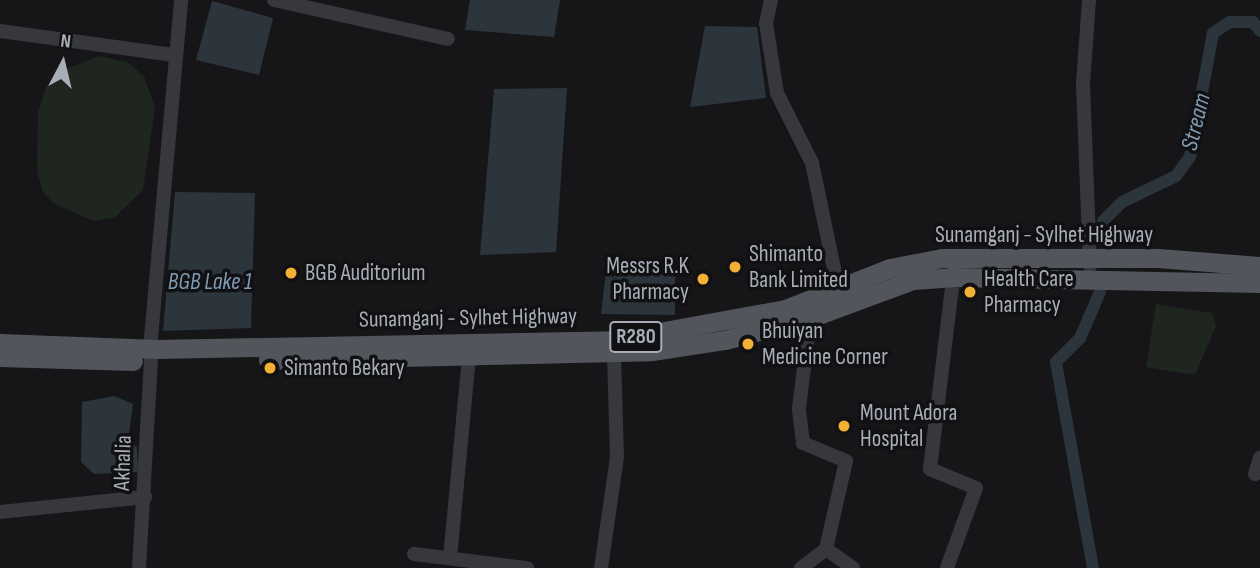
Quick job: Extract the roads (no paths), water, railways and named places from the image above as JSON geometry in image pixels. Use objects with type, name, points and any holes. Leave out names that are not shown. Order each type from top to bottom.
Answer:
[{"type":"main road","name":"Sunamganj - Sylhet Highway","points":[[0,357],[150,355],[615,340],[726,323],[916,261],[958,256],[1260,284]]},
{"type":"main road","name":"Sunamganj - Sylhet Highway","points":[[0,343],[150,355],[469,357],[614,353],[725,340],[810,318],[912,280],[1091,268],[1260,266]]},
{"type":"street","name":"Akhalia","points":[[139,568],[145,497],[150,355],[173,55],[181,0]]},
{"type":"street","points":[[274,0],[448,39]]},
{"type":"street","points":[[771,0],[766,23],[777,93],[812,163],[838,287]]},
{"type":"street","points":[[1088,0],[1083,84],[1091,268]]},
{"type":"street","points":[[0,30],[173,55]]},
{"type":"street","points":[[947,568],[976,488],[930,469],[952,277],[958,256]]},
{"type":"street","points":[[801,568],[826,549],[846,461],[803,443],[799,408],[810,318]]},
{"type":"street","points":[[601,568],[617,457],[614,353]]},
{"type":"street","points":[[450,558],[469,357]]},
{"type":"street","points":[[1255,474],[1260,458]]},
{"type":"street","points":[[0,512],[145,497]]},
{"type":"street","points":[[826,549],[853,568]]},
{"type":"street","points":[[414,554],[527,568]]},
{"type":"water","points":[[470,0],[560,0],[554,37],[465,30]]},
{"type":"water","points":[[212,1],[273,18],[259,75],[196,60]]},
{"type":"water","points":[[705,26],[757,27],[766,98],[690,107]]},
{"type":"water","points":[[567,88],[556,252],[480,255],[494,89]]},
{"type":"water","name":"BGB Lake 1","points":[[175,192],[255,193],[251,328],[163,331]]},
{"type":"water","points":[[607,262],[675,264],[675,315],[601,314]]},
{"type":"water","points":[[114,396],[133,404],[128,441],[137,447],[138,472],[94,474],[81,462],[82,402]]},
{"type":"waterway","name":"Stream","points":[[1103,221],[1122,202],[1176,176],[1190,157],[1213,33],[1230,22],[1253,22],[1260,31]]},
{"type":"waterway","points":[[1093,568],[1056,362],[1080,338],[1100,292]]},
{"type":"place","name":"Shimanto Bank Limited","points":[[735,267]]},
{"type":"place","name":"BGB Auditorium","points":[[291,273]]},
{"type":"place","name":"Messrs R.K Pharmacy","points":[[703,279]]},
{"type":"place","name":"Health Care Pharmacy","points":[[970,292]]},
{"type":"place","name":"Bhuiyan Medicine Corner","points":[[748,344]]},
{"type":"place","name":"Simanto Bekary","points":[[270,368]]},
{"type":"place","name":"Mount Adora Hospital","points":[[844,426]]}]
